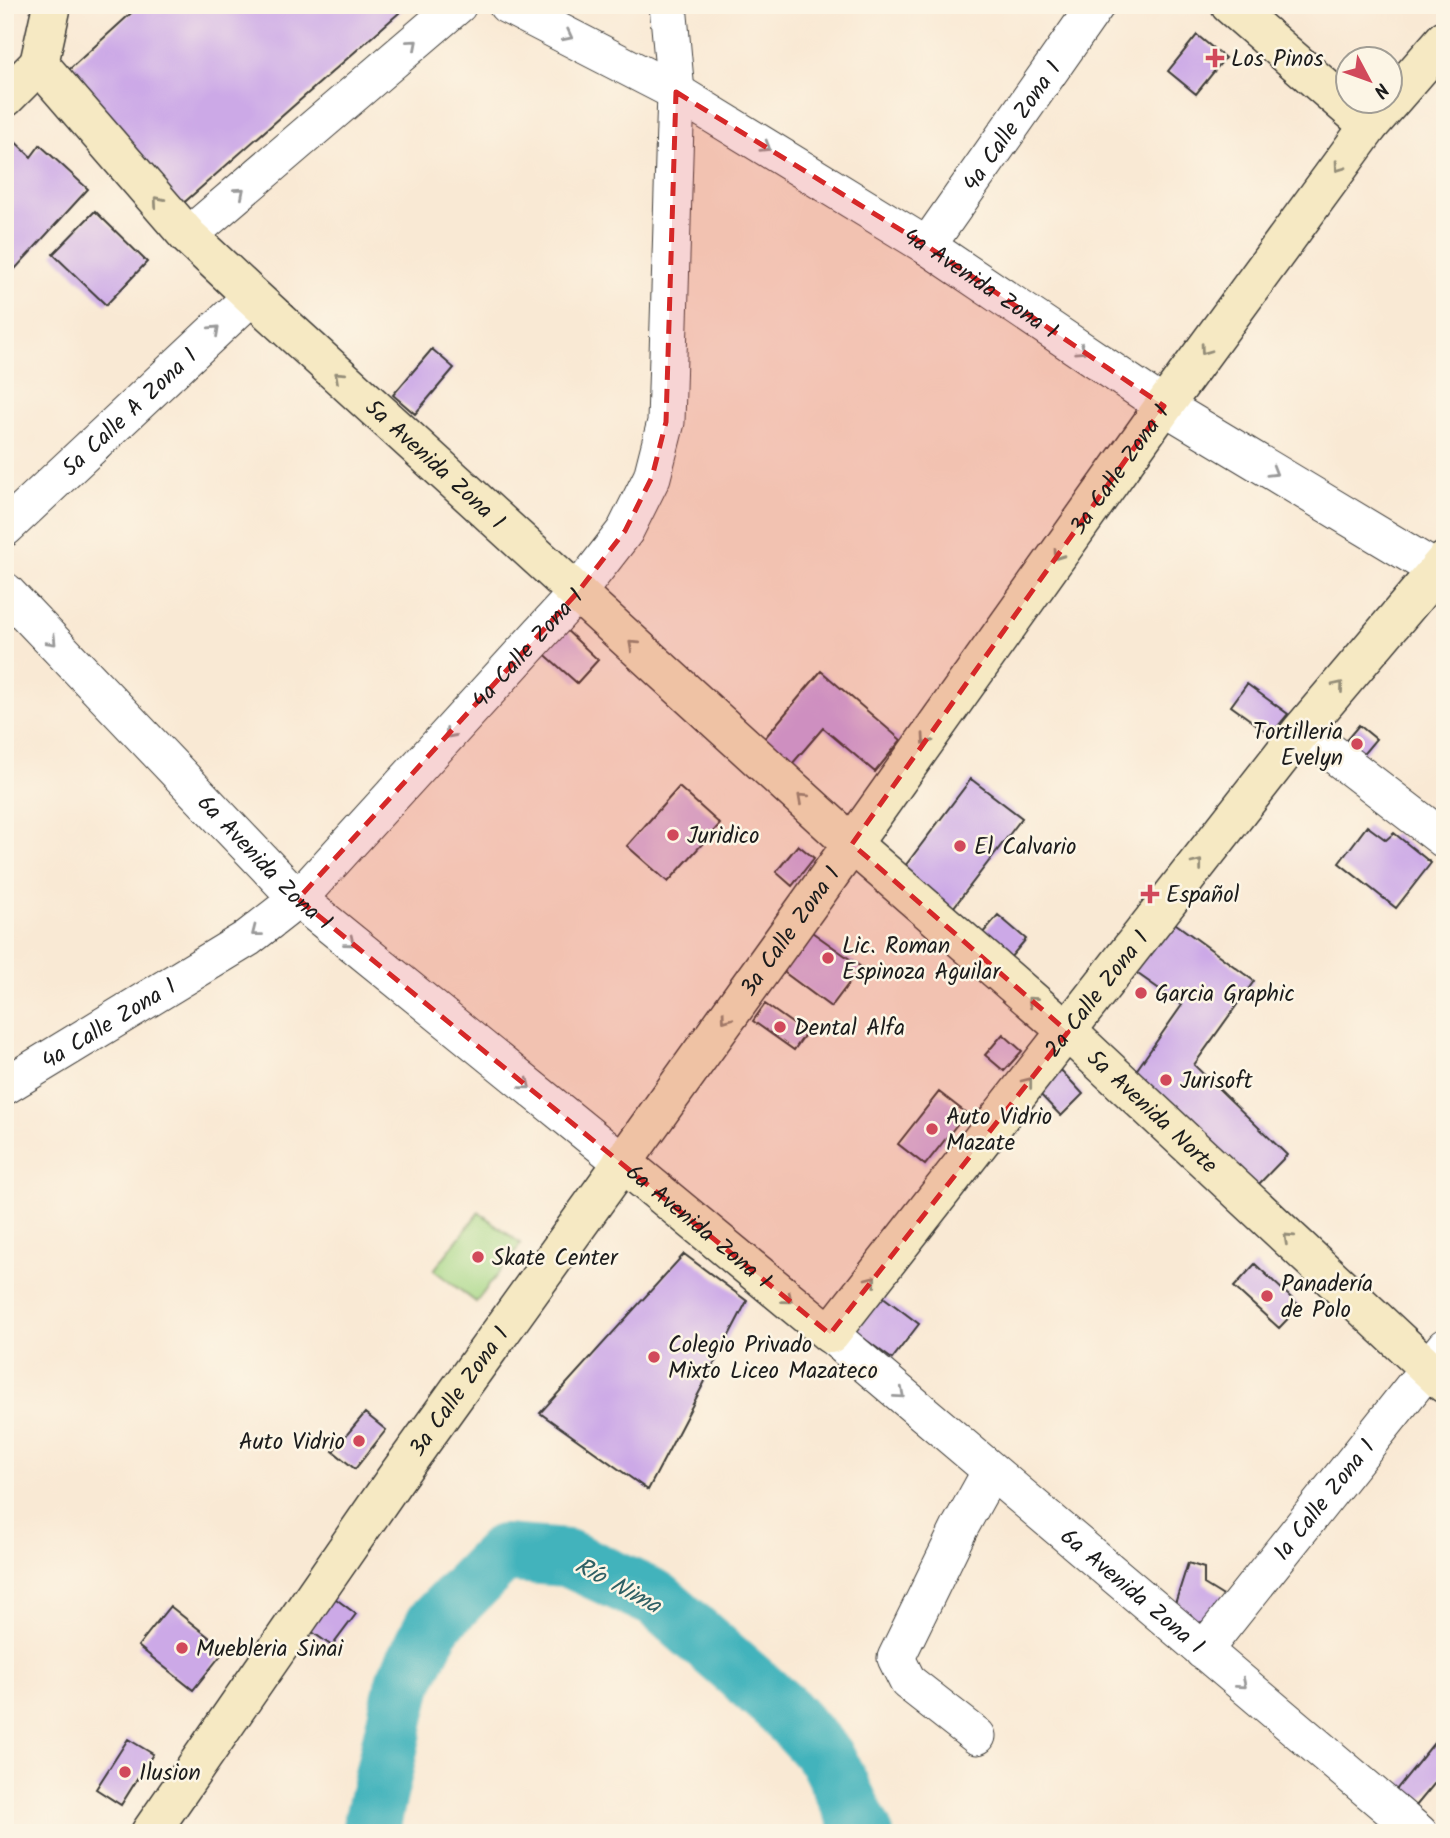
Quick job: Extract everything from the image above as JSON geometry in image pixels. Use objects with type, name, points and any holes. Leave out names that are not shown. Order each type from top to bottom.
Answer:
[{"type":"main road","points":[[5,98],[39,64],[52,5]]},
{"type":"main road","points":[[1230,5],[1369,126]]},
{"type":"main road","name":"3a Calle Zona 1","points":[[150,1833],[395,1479],[1164,406],[1369,126],[1445,39]]},
{"type":"main road","name":"5a Avenida Zona 1","points":[[39,64],[188,236],[852,844]]},
{"type":"main road","name":"2a Calle Zona 1","points":[[830,1334],[1302,730],[1442,569]]},
{"type":"main road","name":"5a Avenida Norte","points":[[852,844],[1068,1032],[1439,1367]]},
{"type":"main road","name":"6a Avenida Zona 1","points":[[622,1162],[830,1334]]},
{"type":"street","points":[[188,236],[458,5]]},
{"type":"street","name":"4a Avenida Zona 1","points":[[507,5],[676,92],[928,246],[1164,406],[1442,569]]},
{"type":"street","name":"4a Calle Zona 1","points":[[5,1086],[248,938],[298,899],[577,593],[625,531],[652,477],[666,422],[676,92],[668,5]]},
{"type":"street","name":"4a Calle Zona 1","points":[[928,246],[1096,5]]},
{"type":"street","name":"5a Calle A Zona 1","points":[[5,528],[252,296]]},
{"type":"street","name":"6a Avenida Zona 1","points":[[5,591],[298,899],[622,1162]]},
{"type":"street","points":[[1302,730],[1445,840]]},
{"type":"street","name":"6a Avenida Zona 1","points":[[830,1334],[1419,1833]]},
{"type":"street","name":"1a Calle Zona 1","points":[[1203,1651],[1439,1367]]},
{"type":"street","points":[[977,1736],[908,1682],[896,1658],[960,1527],[991,1471]]},
{"type":"highlighted area","points":[[676,92],[927,246],[1164,406],[852,844],[1068,1032],[830,1334],[298,899],[577,593],[625,531],[652,477],[666,422]]},
{"type":"green space","name":"Skate Center","points":[[479,1212],[521,1244],[476,1302],[434,1270]]},
{"type":"building","points":[[140,5],[408,5],[179,207],[61,77]]},
{"type":"building","points":[[1197,35],[1225,58],[1196,94],[1168,71]]},
{"type":"building","points":[[5,132],[31,157],[40,145],[88,189],[5,280]]},
{"type":"building","points":[[95,211],[147,262],[106,305],[53,254]]},
{"type":"building","points":[[432,349],[454,368],[415,414],[393,395]]},
{"type":"building","points":[[562,626],[598,660],[577,683],[540,650]]},
{"type":"building","points":[[821,671],[901,740],[875,772],[823,728],[792,764],[764,739]]},
{"type":"building","points":[[1247,684],[1288,714],[1271,735],[1231,706]]},
{"type":"building","name":"Tortilleria Evelyn","points":[[1359,725],[1376,739],[1355,764],[1338,750]]},
{"type":"building","name":"El Calvario","points":[[971,779],[1022,818],[950,912],[899,874]]},
{"type":"building","name":"Juridico","points":[[679,787],[720,824],[668,882],[627,846]]},
{"type":"building","points":[[1367,826],[1386,840],[1394,833],[1431,863],[1396,908],[1339,863]]},
{"type":"building","points":[[798,845],[814,858],[792,886],[776,872]]},
{"type":"building","points":[[998,915],[1026,939],[1010,958],[982,934]]},
{"type":"building","points":[[1165,916],[1254,981],[1194,1065],[1287,1155],[1254,1189],[1133,1075],[1182,1005],[1128,967]]},
{"type":"building","points":[[809,930],[861,967],[831,1007],[781,970]]},
{"type":"building","name":"Dental Alfa","points":[[765,1004],[806,1033],[794,1050],[753,1021]]},
{"type":"building","points":[[1003,1034],[1022,1051],[1004,1071],[985,1055]]},
{"type":"building","points":[[1059,1068],[1083,1094],[1061,1116],[1036,1090]]},
{"type":"building","name":"Auto Vidrio Mazate","points":[[939,1092],[966,1113],[925,1165],[898,1144]]},
{"type":"building","name":"Colegio Privado Mixto Liceo Mazateco","points":[[684,1254],[747,1301],[648,1490],[540,1413]]},
{"type":"building","name":"Panadería de Polo","points":[[1255,1264],[1300,1306],[1279,1328],[1234,1287]]},
{"type":"building","points":[[882,1296],[919,1324],[892,1359],[855,1332]]},
{"type":"building","name":"Auto Vidrio","points":[[365,1413],[386,1430],[355,1469],[333,1451]]},
{"type":"building","points":[[1188,1563],[1204,1568],[1204,1584],[1225,1597],[1210,1620],[1194,1624],[1174,1607]]},
{"type":"building","points":[[332,1596],[356,1614],[332,1646],[308,1629]]},
{"type":"building","name":"Muebleria Sinai","points":[[170,1606],[225,1650],[193,1690],[138,1646]]},
{"type":"building","name":"Ilusion","points":[[128,1739],[153,1754],[121,1805],[96,1789]]},
{"type":"building","points":[[1434,1743],[1445,1752],[1445,1771],[1411,1812],[1391,1796]]},
{"type":"waterway","name":"Río Nima","points":[[370,1833],[404,1683],[434,1623],[503,1553],[567,1558],[656,1599],[782,1709],[826,1757],[864,1833]]},
{"type":"place","name":"Los Pinos","points":[[1215,58]]},
{"type":"place","name":"Tortilleria Evelyn","points":[[1357,744]]},
{"type":"place","name":"Juridico","points":[[673,835]]},
{"type":"place","name":"El Calvario","points":[[960,846]]},
{"type":"place","name":"Español","points":[[1150,894]]},
{"type":"place","name":"Lic. Roman Espinoza Aguilar","points":[[828,958]]},
{"type":"place","name":"Garcia Graphic","points":[[1141,993]]},
{"type":"place","name":"Dental Alfa","points":[[780,1027]]},
{"type":"place","name":"Jurisoft","points":[[1166,1080]]},
{"type":"place","name":"Auto Vidrio Mazate","points":[[932,1129]]},
{"type":"place","name":"Skate Center","points":[[478,1257]]},
{"type":"place","name":"Panadería de Polo","points":[[1267,1296]]},
{"type":"place","name":"Colegio Privado Mixto Liceo Mazateco","points":[[654,1357]]},
{"type":"place","name":"Auto Vidrio","points":[[359,1441]]},
{"type":"place","name":"Muebleria Sinai","points":[[182,1648]]},
{"type":"place","name":"Ilusion","points":[[125,1772]]}]
